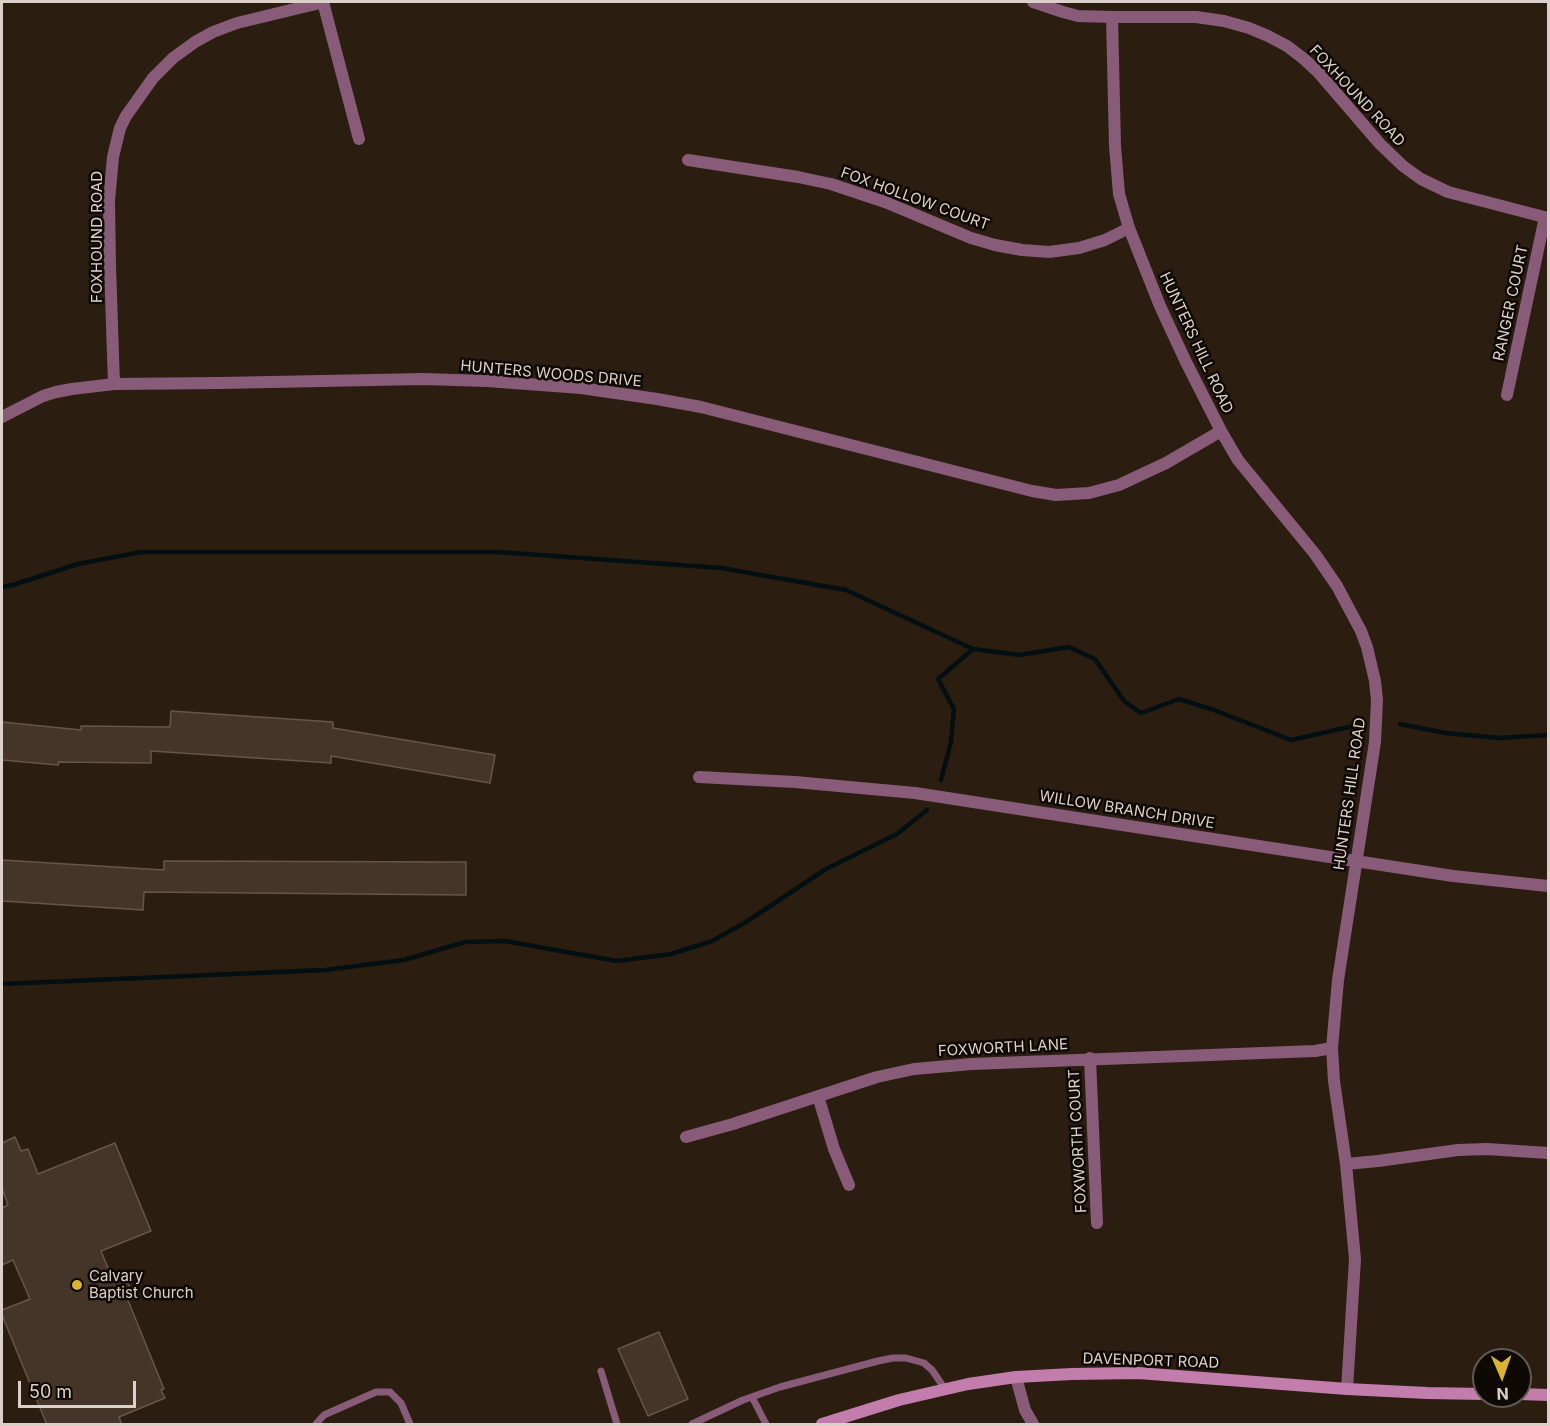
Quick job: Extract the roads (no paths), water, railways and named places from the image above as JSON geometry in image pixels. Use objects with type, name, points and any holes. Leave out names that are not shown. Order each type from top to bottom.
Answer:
[{"type":"street","name":"FOXHOUND ROAD","points":[[114,384],[109,201],[113,157],[120,128],[126,116],[153,78],[172,58],[195,42],[237,23],[323,2]]},
{"type":"street","points":[[323,2],[359,139]]},
{"type":"street","name":"FOXHOUND ROAD","points":[[1033,2],[1078,16],[1196,17],[1249,28],[1287,46],[1304,59],[1380,144],[1421,179],[1448,192],[1546,217]]},
{"type":"street","name":"HUNTERS HILL ROAD","points":[[1112,18],[1115,146],[1119,194],[1129,228],[1160,306],[1221,431],[1238,460],[1315,554],[1337,586],[1361,631],[1375,681],[1375,742],[1338,980],[1332,1048],[1355,1259],[1347,1389]]},
{"type":"street","name":"FOX HOLLOW COURT","points":[[688,160],[831,184],[885,202],[971,238],[1022,250],[1049,252],[1079,248],[1105,240],[1129,228]]},
{"type":"street","name":"RANGER COURT","points":[[1507,395],[1546,217]]},
{"type":"street","name":"HUNTERS WOODS DRIVE","points":[[2,417],[43,396],[56,392],[114,384],[423,379],[487,381],[581,388],[701,407],[1032,491],[1056,495],[1089,493],[1119,485],[1166,463],[1221,431]]},
{"type":"street","name":"WILLOW BRANCH DRIVE","points":[[699,777],[795,782],[915,793],[1453,876],[1548,886]]},
{"type":"street","name":"FOXWORTH LANE","points":[[686,1137],[733,1125],[877,1077],[915,1069],[1090,1058],[1315,1051],[1332,1048]]},
{"type":"street","name":"FOXWORTH COURT","points":[[1090,1058],[1097,1223]]},
{"type":"street","points":[[818,1096],[834,1149],[849,1185]]},
{"type":"street","points":[[1346,1164],[1458,1150],[1487,1149],[1548,1153]]},
{"type":"street","name":"DAVENPORT ROAD","points":[[822,1425],[844,1416],[945,1389],[1016,1377],[1072,1374],[1138,1373],[1347,1389],[1472,1394]]},
{"type":"street","points":[[1016,1377],[1025,1410],[1033,1425]]},
{"type":"street","points":[[1532,1394],[1548,1395]]},
{"type":"lane","points":[[692,1425],[752,1396],[878,1361],[906,1358],[924,1363],[932,1370],[945,1389]]},
{"type":"lane","points":[[601,1371],[617,1425]]},
{"type":"lane","points":[[316,1425],[324,1415],[376,1392],[390,1392],[400,1403],[410,1425]]},
{"type":"lane","points":[[752,1396],[766,1425]]},
{"type":"waterway","points":[[2,587],[78,564],[141,552],[498,552],[721,568],[846,590],[973,649],[1020,655],[1069,647],[1095,659],[1124,701],[1141,713],[1179,699],[1291,740],[1358,725]]},
{"type":"waterway","points":[[941,780],[951,742],[954,709],[938,679],[973,649]]},
{"type":"waterway","points":[[1400,724],[1445,733],[1499,738],[1548,735]]},
{"type":"waterway","points":[[2,984],[325,970],[404,960],[465,942],[505,941],[617,961],[671,954],[712,941],[746,922],[826,869],[897,834],[927,810]]},
{"type":"place","name":"Calvary Baptist Church","points":[[77,1285]]}]
